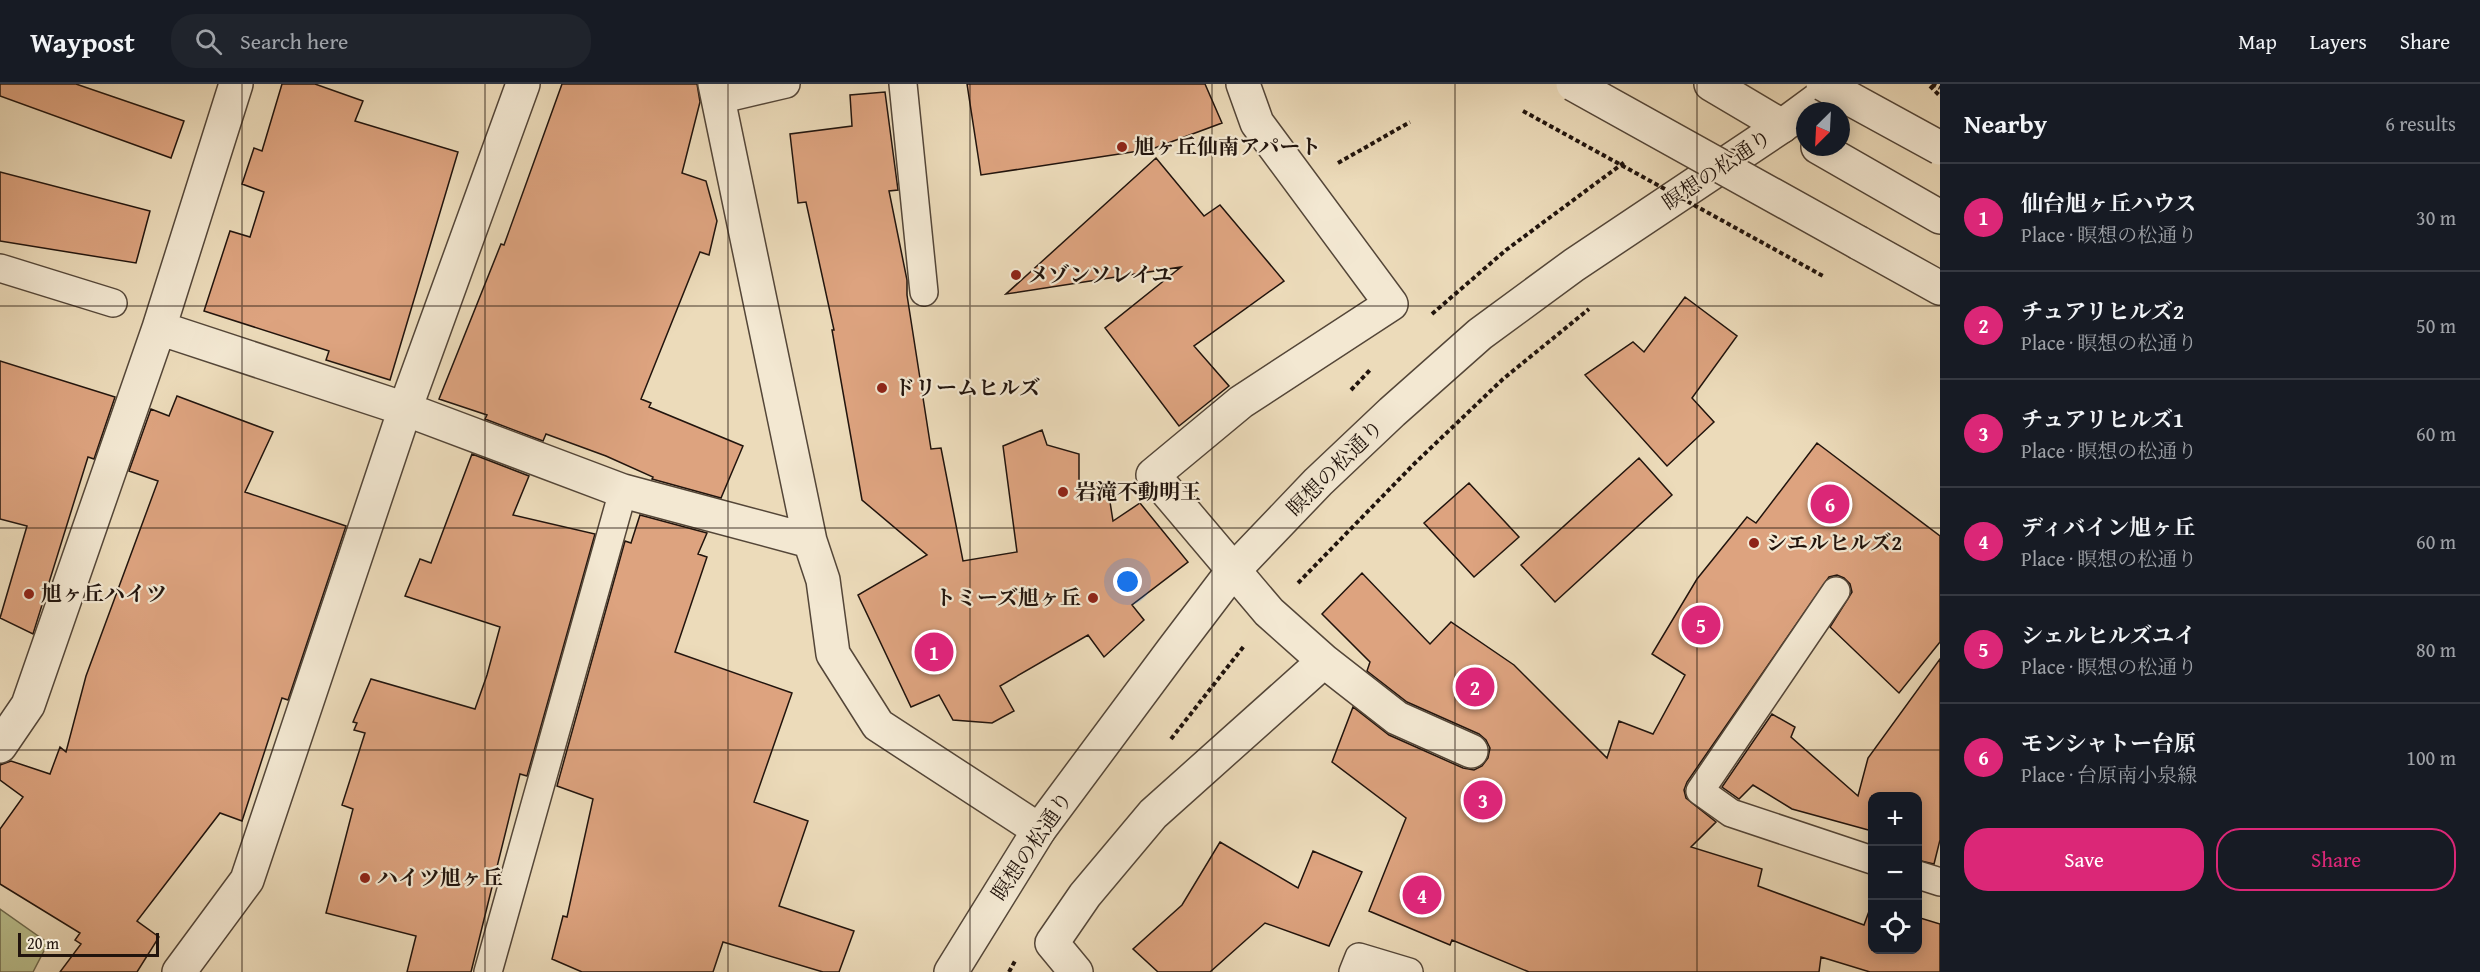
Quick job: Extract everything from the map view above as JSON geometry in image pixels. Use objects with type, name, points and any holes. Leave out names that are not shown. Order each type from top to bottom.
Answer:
[{"type":"street","points":[[0,746],[28,705],[159,328],[236,84]]},
{"type":"street","points":[[179,972],[247,880],[405,409],[523,84]]},
{"type":"street","points":[[1244,84],[1257,123],[1391,304],[1241,402],[1153,475],[1207,537],[1232,572],[1269,612],[1324,661],[1397,718],[1471,751]]},
{"type":"street","points":[[1573,84],[1940,288]]},
{"type":"street","points":[[1711,84],[1794,133]]},
{"type":"street","points":[[1823,84],[1940,148]]},
{"type":"street","name":"瞑想の松通り","points":[[951,972],[1039,830],[1232,572],[1326,474],[1480,334],[1574,265],[1794,133],[1839,84]]},
{"type":"street","points":[[716,92],[810,541],[824,580],[833,654],[878,724],[1039,830]]},
{"type":"street","points":[[1834,156],[1940,217]]},
{"type":"street","points":[[159,328],[405,409],[623,491],[810,541]]},
{"type":"street","points":[[1076,972],[1052,944],[1085,895],[1153,814],[1324,661]]},
{"type":"lane","points":[[716,92],[786,84]]},
{"type":"lane","points":[[903,84],[924,291]]},
{"type":"lane","points":[[0,268],[113,303]]},
{"type":"lane","points":[[488,972],[623,491]]},
{"type":"lane","points":[[1836,591],[1700,791],[1731,813],[1868,859]]},
{"type":"lane","points":[[1922,877],[1940,882]]},
{"type":"lane","points":[[1353,972],[1359,957],[1409,972]]},
{"type":"path","points":[[1931,85],[1940,88]]},
{"type":"path","points":[[1931,85],[1940,96]]},
{"type":"path","points":[[1523,111],[1823,276]]},
{"type":"path","points":[[1303,184],[1410,122]]},
{"type":"path","points":[[1714,220],[1724,214]]},
{"type":"path","points":[[1163,749],[1269,612],[1414,463],[1503,379],[1598,302]]},
{"type":"path","points":[[1009,972],[1016,959]]},
{"type":"green space","points":[[0,909],[48,943],[33,972],[0,972]]},
{"type":"building","points":[[0,84],[76,84],[184,121],[171,158],[0,96]]},
{"type":"building","points":[[282,84],[315,84],[363,101],[355,121],[458,152],[390,380],[326,360],[329,351],[204,311],[230,231],[250,237],[264,192],[242,184],[254,148],[262,151]]},
{"type":"building","points":[[562,84],[697,84],[700,102],[682,173],[706,181],[717,221],[709,255],[700,252],[641,399],[651,403],[649,407],[743,446],[721,498],[652,479],[653,477],[606,456],[546,434],[543,441],[485,419],[487,415],[439,399],[501,244],[504,245]]},
{"type":"building","points":[[967,84],[1205,84],[1222,123],[1152,149],[981,175]]},
{"type":"building","points":[[885,92],[898,190],[889,191],[907,280],[907,295],[931,449],[941,448],[963,561],[1017,552],[1003,446],[1042,430],[1047,445],[1079,454],[1079,481],[1107,483],[1113,521],[1140,503],[1188,562],[1132,605],[1144,620],[1104,657],[1088,635],[1000,686],[1014,711],[992,723],[953,720],[939,695],[911,707],[858,595],[927,555],[862,500],[832,330],[834,330],[806,202],[798,203],[790,134],[852,126],[850,95]]},
{"type":"building","points":[[1156,158],[1204,216],[1220,205],[1284,281],[1194,346],[1229,386],[1179,426],[1105,328],[1181,267],[1006,294]]},
{"type":"building","points":[[0,172],[150,211],[136,263],[0,241]]},
{"type":"building","points":[[1685,297],[1737,336],[1692,398],[1714,422],[1667,466],[1585,375],[1633,342],[1644,352]]},
{"type":"building","points":[[0,361],[115,397],[94,459],[88,457],[33,634],[0,618],[27,526],[0,519]]},
{"type":"building","points":[[177,396],[273,432],[245,492],[346,526],[288,700],[282,698],[242,821],[220,813],[137,921],[159,937],[137,972],[60,972],[81,944],[75,940],[80,933],[0,884],[0,829],[23,797],[0,780],[0,765],[11,761],[50,774],[60,747],[66,752],[86,676],[158,481],[129,471],[151,409],[169,416]]},
{"type":"building","points":[[1817,443],[1940,536],[1940,642],[1899,693],[1830,627],[1852,592],[1850,584],[1844,578],[1837,575],[1829,577],[1687,782],[1684,790],[1686,798],[1716,822],[1691,847],[1762,869],[1758,886],[1864,925],[1868,914],[1868,954],[1922,954],[1922,919],[1940,924],[1940,972],[1870,972],[1821,957],[1819,972],[1529,972],[1452,940],[1450,945],[1369,911],[1406,818],[1332,762],[1353,707],[1389,735],[1463,768],[1474,770],[1482,766],[1488,758],[1490,748],[1479,734],[1407,702],[1367,671],[1370,662],[1322,614],[1362,573],[1430,644],[1451,622],[1514,665],[1607,758],[1619,721],[1653,734],[1685,675],[1652,654],[1697,579],[1747,517],[1756,523]]},
{"type":"building","points":[[472,454],[529,476],[513,515],[595,534],[527,776],[520,774],[471,972],[407,972],[416,936],[326,913],[353,809],[342,805],[365,733],[354,730],[357,723],[353,722],[371,679],[475,709],[487,675],[500,627],[405,596],[420,559],[431,563]]},
{"type":"building","points":[[1639,458],[1672,495],[1555,602],[1521,565]]},
{"type":"building","points":[[1469,483],[1519,537],[1474,577],[1424,523]]},
{"type":"building","points":[[640,515],[707,533],[698,554],[707,557],[675,652],[792,693],[754,802],[808,821],[779,906],[854,931],[839,972],[823,972],[723,942],[713,972],[582,972],[552,959],[563,916],[567,917],[593,799],[557,786],[625,541],[631,543]]},
{"type":"building","points":[[1940,659],[1940,840],[1934,864],[1922,861],[1922,792],[1868,792],[1868,830],[1792,809],[1753,785],[1739,799],[1722,787],[1772,714],[1795,727],[1791,737],[1858,796],[1868,758]]},
{"type":"building","points":[[1220,842],[1298,888],[1313,851],[1362,872],[1329,946],[1265,923],[1210,972],[1158,972],[1133,949],[1182,905]]},
{"type":"place","name":"旭ヶ丘仙南アパート","points":[[1122,147]]},
{"type":"place","name":"メゾンソレイユ","points":[[1016,275]]},
{"type":"place","name":"ドリームヒルズ","points":[[882,388]]},
{"type":"place","name":"岩滝不動明王","points":[[1063,492]]},
{"type":"place","name":"モンシャトー台原","points":[[1830,504]]},
{"type":"place","name":"シエルヒルズ2","points":[[1754,543]]},
{"type":"place","name":"旭ヶ丘ハイツ","points":[[29,594]]},
{"type":"place","name":"トミーズ旭ヶ丘","points":[[1093,598]]},
{"type":"place","name":"シェルヒルズユイ","points":[[1701,625]]},
{"type":"place","name":"仙台旭ヶ丘ハウス","points":[[934,652]]},
{"type":"place","name":"チュアリヒルズ2","points":[[1475,687]]},
{"type":"place","name":"チュアリヒルズ1","points":[[1483,800]]},
{"type":"place","name":"ハイツ旭ヶ丘","points":[[365,878]]},
{"type":"place","name":"ディバイン旭ヶ丘","points":[[1422,895]]}]
